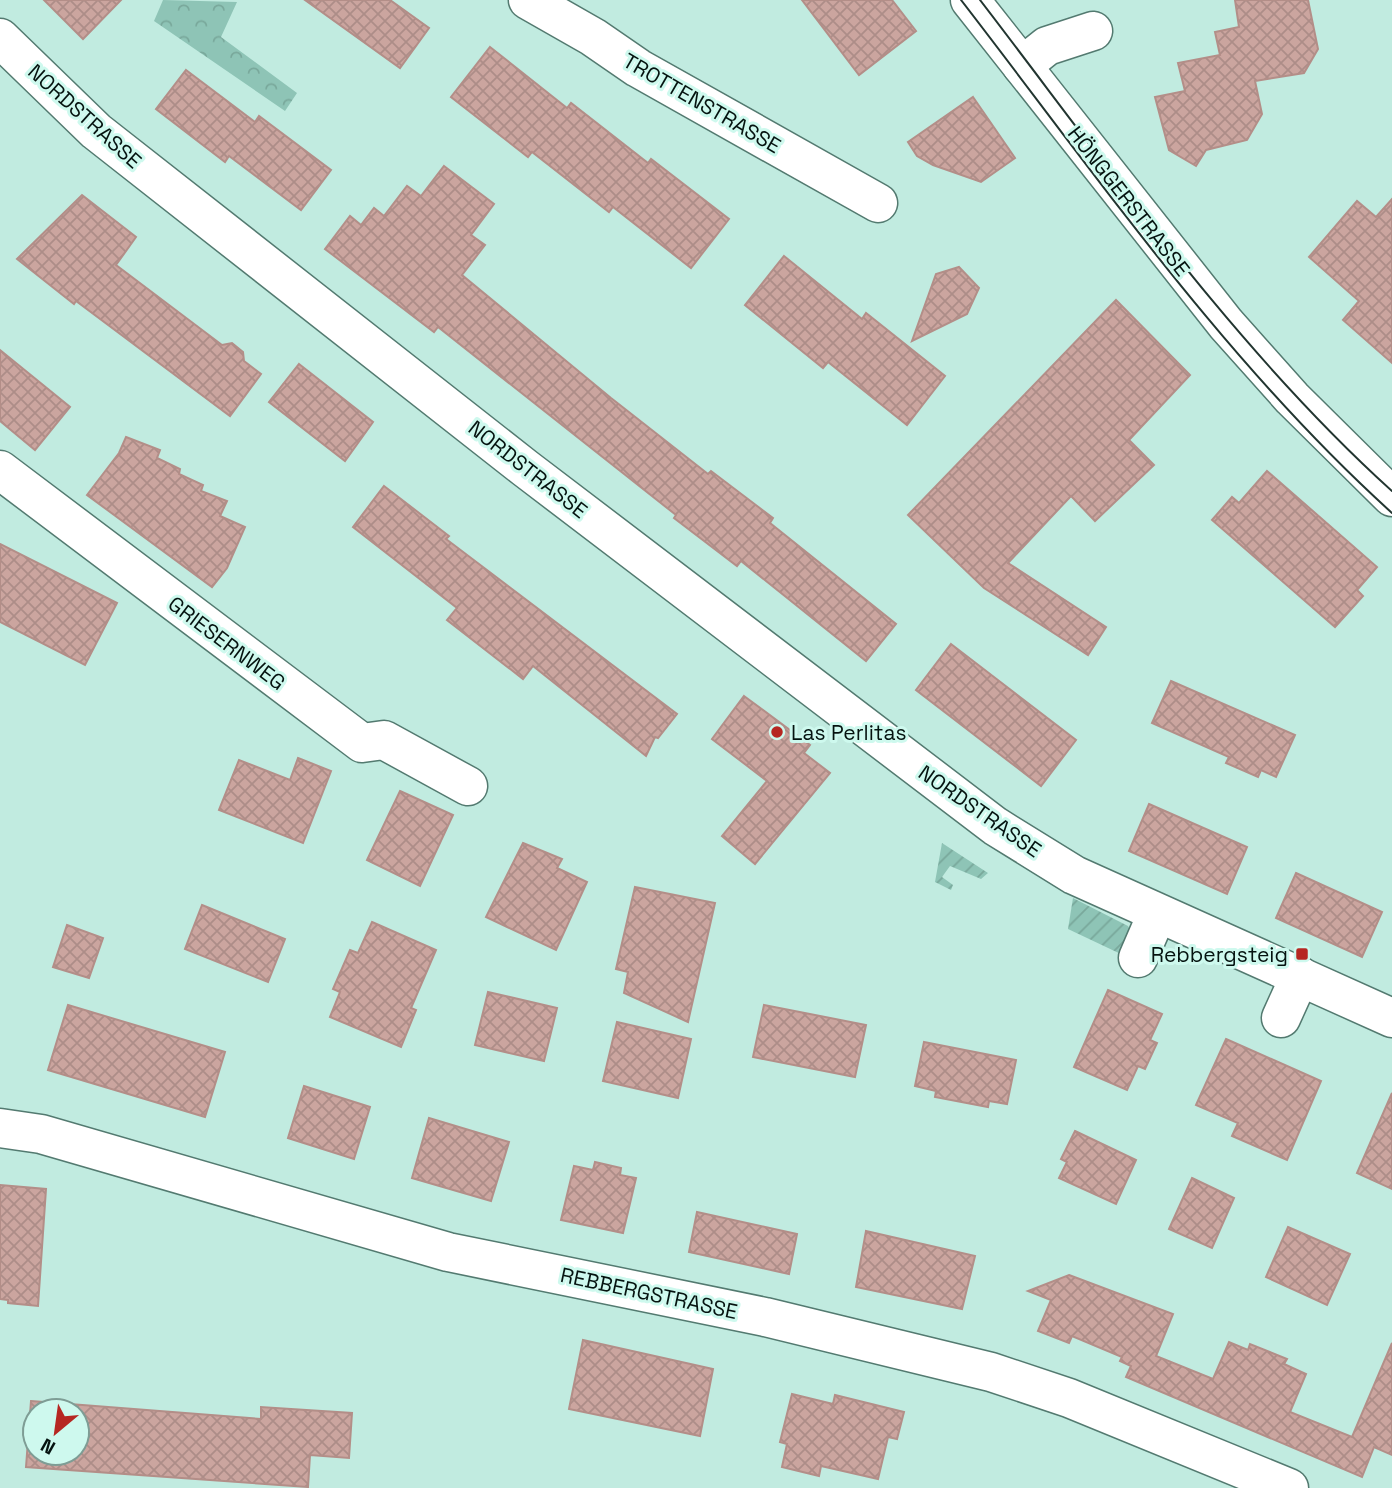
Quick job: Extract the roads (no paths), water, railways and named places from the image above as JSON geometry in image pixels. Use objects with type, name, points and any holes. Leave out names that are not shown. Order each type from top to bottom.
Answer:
[{"type":"street","name":"TROTTENSTRASSE","points":[[528,0],[593,37],[638,68],[878,203]]},
{"type":"street","name":"HÖNGGERSTRASSE","points":[[970,0],[1226,324],[1292,398],[1392,498]]},
{"type":"street","points":[[1022,66],[1047,46],[1093,31]]},
{"type":"street","name":"NORDSTRASSE","points":[[0,38],[96,131],[503,450],[974,810],[1074,875],[1392,1018]]},
{"type":"street","name":"GRIESERNWEG","points":[[0,470],[362,743],[384,740],[468,786]]},
{"type":"street","points":[[1138,958],[1157,914]]},
{"type":"street","points":[[1281,1018],[1300,976]]},
{"type":"street","name":"REBBERGSTRASSE","points":[[0,1128],[41,1134],[448,1252],[765,1317],[991,1372],[1080,1402],[1289,1488]]},
{"type":"tram line","points":[[961,0],[1113,200],[1219,331],[1331,455],[1392,513]]},
{"type":"tram line","points":[[980,0],[1125,191],[1226,317],[1334,436],[1392,491]]},
{"type":"place","name":"Las Perlitas","points":[[777,732]]},
{"type":"place","name":"Rebbergsteig","points":[[1302,954]]}]
